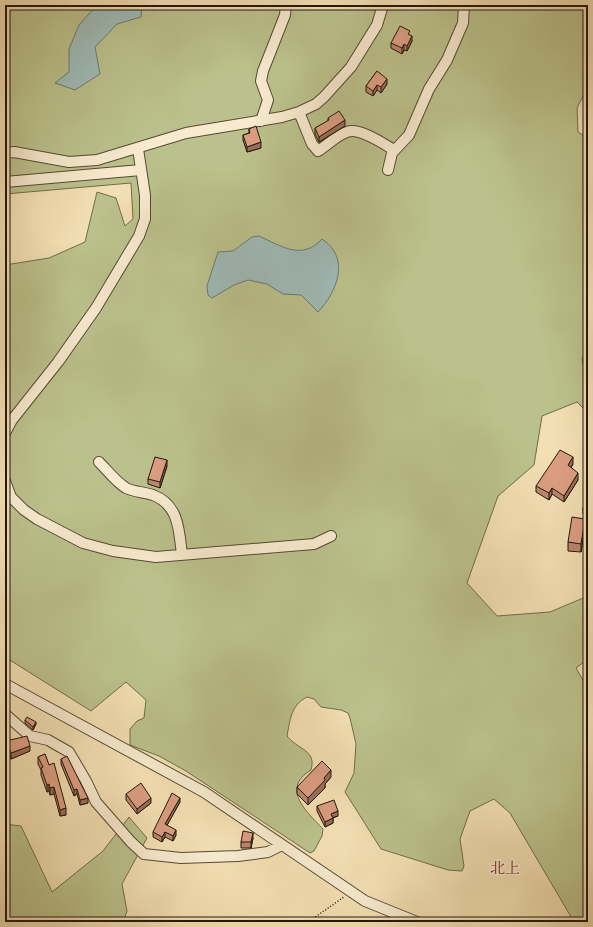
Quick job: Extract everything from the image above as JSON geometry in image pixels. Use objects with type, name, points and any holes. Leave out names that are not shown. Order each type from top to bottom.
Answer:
[{"type":"street","points":[[261,121],[268,100],[261,81],[263,71],[285,15],[286,5]]},
{"type":"street","points":[[5,153],[14,152],[69,162],[97,160],[186,133],[261,121],[299,112],[316,104],[351,67],[377,25],[383,5]]},
{"type":"street","points":[[388,170],[394,150],[408,135],[429,89],[448,60],[463,23],[464,5]]},
{"type":"street","points":[[299,112],[312,144],[318,151],[351,131],[375,139],[394,150]]},
{"type":"street","points":[[5,433],[12,420],[58,362],[96,308],[139,236],[145,218],[145,194],[138,148]]},
{"type":"street","points":[[5,182],[141,170]]},
{"type":"street","points":[[98,462],[126,488],[153,495],[165,501],[172,509],[178,522],[182,555]]},
{"type":"street","points":[[5,481],[12,496],[24,510],[56,530],[84,543],[113,551],[149,556],[182,555],[314,544],[331,536]]},
{"type":"street","points":[[5,684],[204,792],[373,905],[417,922]]},
{"type":"street","points":[[5,714],[30,736],[48,740],[69,752],[96,802],[131,842],[144,854],[181,858],[238,856],[268,852],[282,845]]},
{"type":"path","points":[[308,922],[352,892]]},
{"type":"green space","points":[[5,5],[588,5],[588,86],[577,108],[578,132],[588,138],[588,346],[582,359],[586,378],[588,380],[588,413],[577,402],[542,416],[534,465],[498,496],[467,583],[497,616],[550,612],[588,596],[588,659],[576,668],[588,689],[588,922],[574,922],[510,813],[494,799],[470,811],[460,839],[464,866],[462,871],[448,870],[381,849],[345,792],[354,773],[356,744],[348,713],[341,710],[321,707],[314,699],[307,697],[294,709],[290,719],[287,736],[291,741],[309,754],[312,763],[311,770],[302,777],[298,785],[297,793],[299,800],[304,808],[323,829],[322,836],[314,851],[310,853],[186,771],[159,756],[130,745],[130,729],[137,721],[144,718],[146,700],[126,682],[91,711],[5,657],[5,265],[49,258],[85,242],[97,192],[116,198],[125,226],[133,219],[131,183],[5,194]]},
{"type":"green space","points":[[129,817],[147,838],[122,884],[127,911],[123,922],[5,922],[5,824],[21,826],[52,892],[103,851]]},
{"type":"green space","points":[[375,920],[379,922],[319,922]]},
{"type":"water","points":[[97,5],[142,5],[141,17],[117,24],[95,47],[100,74],[75,90],[55,83],[69,72],[69,49],[79,25]]},
{"type":"water","points":[[259,236],[291,250],[307,249],[314,246],[322,239],[331,247],[336,256],[338,275],[331,295],[318,312],[301,295],[283,294],[267,284],[248,280],[234,285],[212,298],[208,295],[207,286],[218,252],[233,251],[252,237]]},
{"type":"building","points":[[400,26],[410,31],[408,34],[412,36],[407,46],[404,44],[402,48],[391,43]]},
{"type":"building","points":[[377,71],[387,79],[381,87],[377,85],[373,91],[366,86]]},
{"type":"building","points":[[339,111],[345,120],[319,137],[315,128],[329,120],[328,118]]},
{"type":"building","points":[[256,126],[261,142],[247,147],[243,135],[250,133],[249,129]]},
{"type":"building","points":[[560,450],[573,457],[568,465],[578,473],[564,496],[552,488],[549,493],[536,486]]},
{"type":"building","points":[[155,457],[167,460],[160,482],[148,479]]},
{"type":"building","points":[[588,484],[588,510],[583,509]]},
{"type":"building","points":[[572,517],[585,519],[581,544],[568,542]]},
{"type":"building","points":[[588,546],[588,559],[585,558]]},
{"type":"building","points":[[27,717],[36,722],[33,727],[25,720]]},
{"type":"building","points":[[27,736],[30,746],[11,753],[6,741]]},
{"type":"building","points":[[45,754],[49,765],[54,763],[66,808],[60,810],[54,787],[50,788],[49,784],[47,785],[41,768],[43,767],[38,757]]},
{"type":"building","points":[[67,756],[88,798],[80,800],[77,789],[74,790],[61,759]]},
{"type":"building","points":[[322,761],[331,770],[324,778],[325,780],[308,798],[297,787]]},
{"type":"building","points":[[141,783],[151,798],[137,809],[126,794]]},
{"type":"building","points":[[172,793],[180,798],[165,824],[176,830],[173,836],[165,832],[162,837],[153,832]]},
{"type":"building","points":[[334,800],[338,811],[331,814],[333,818],[325,822],[317,806]]},
{"type":"building","points":[[243,831],[253,833],[251,842],[241,842]]},
{"type":"district","name":"北上","points":[[505,869]]}]
